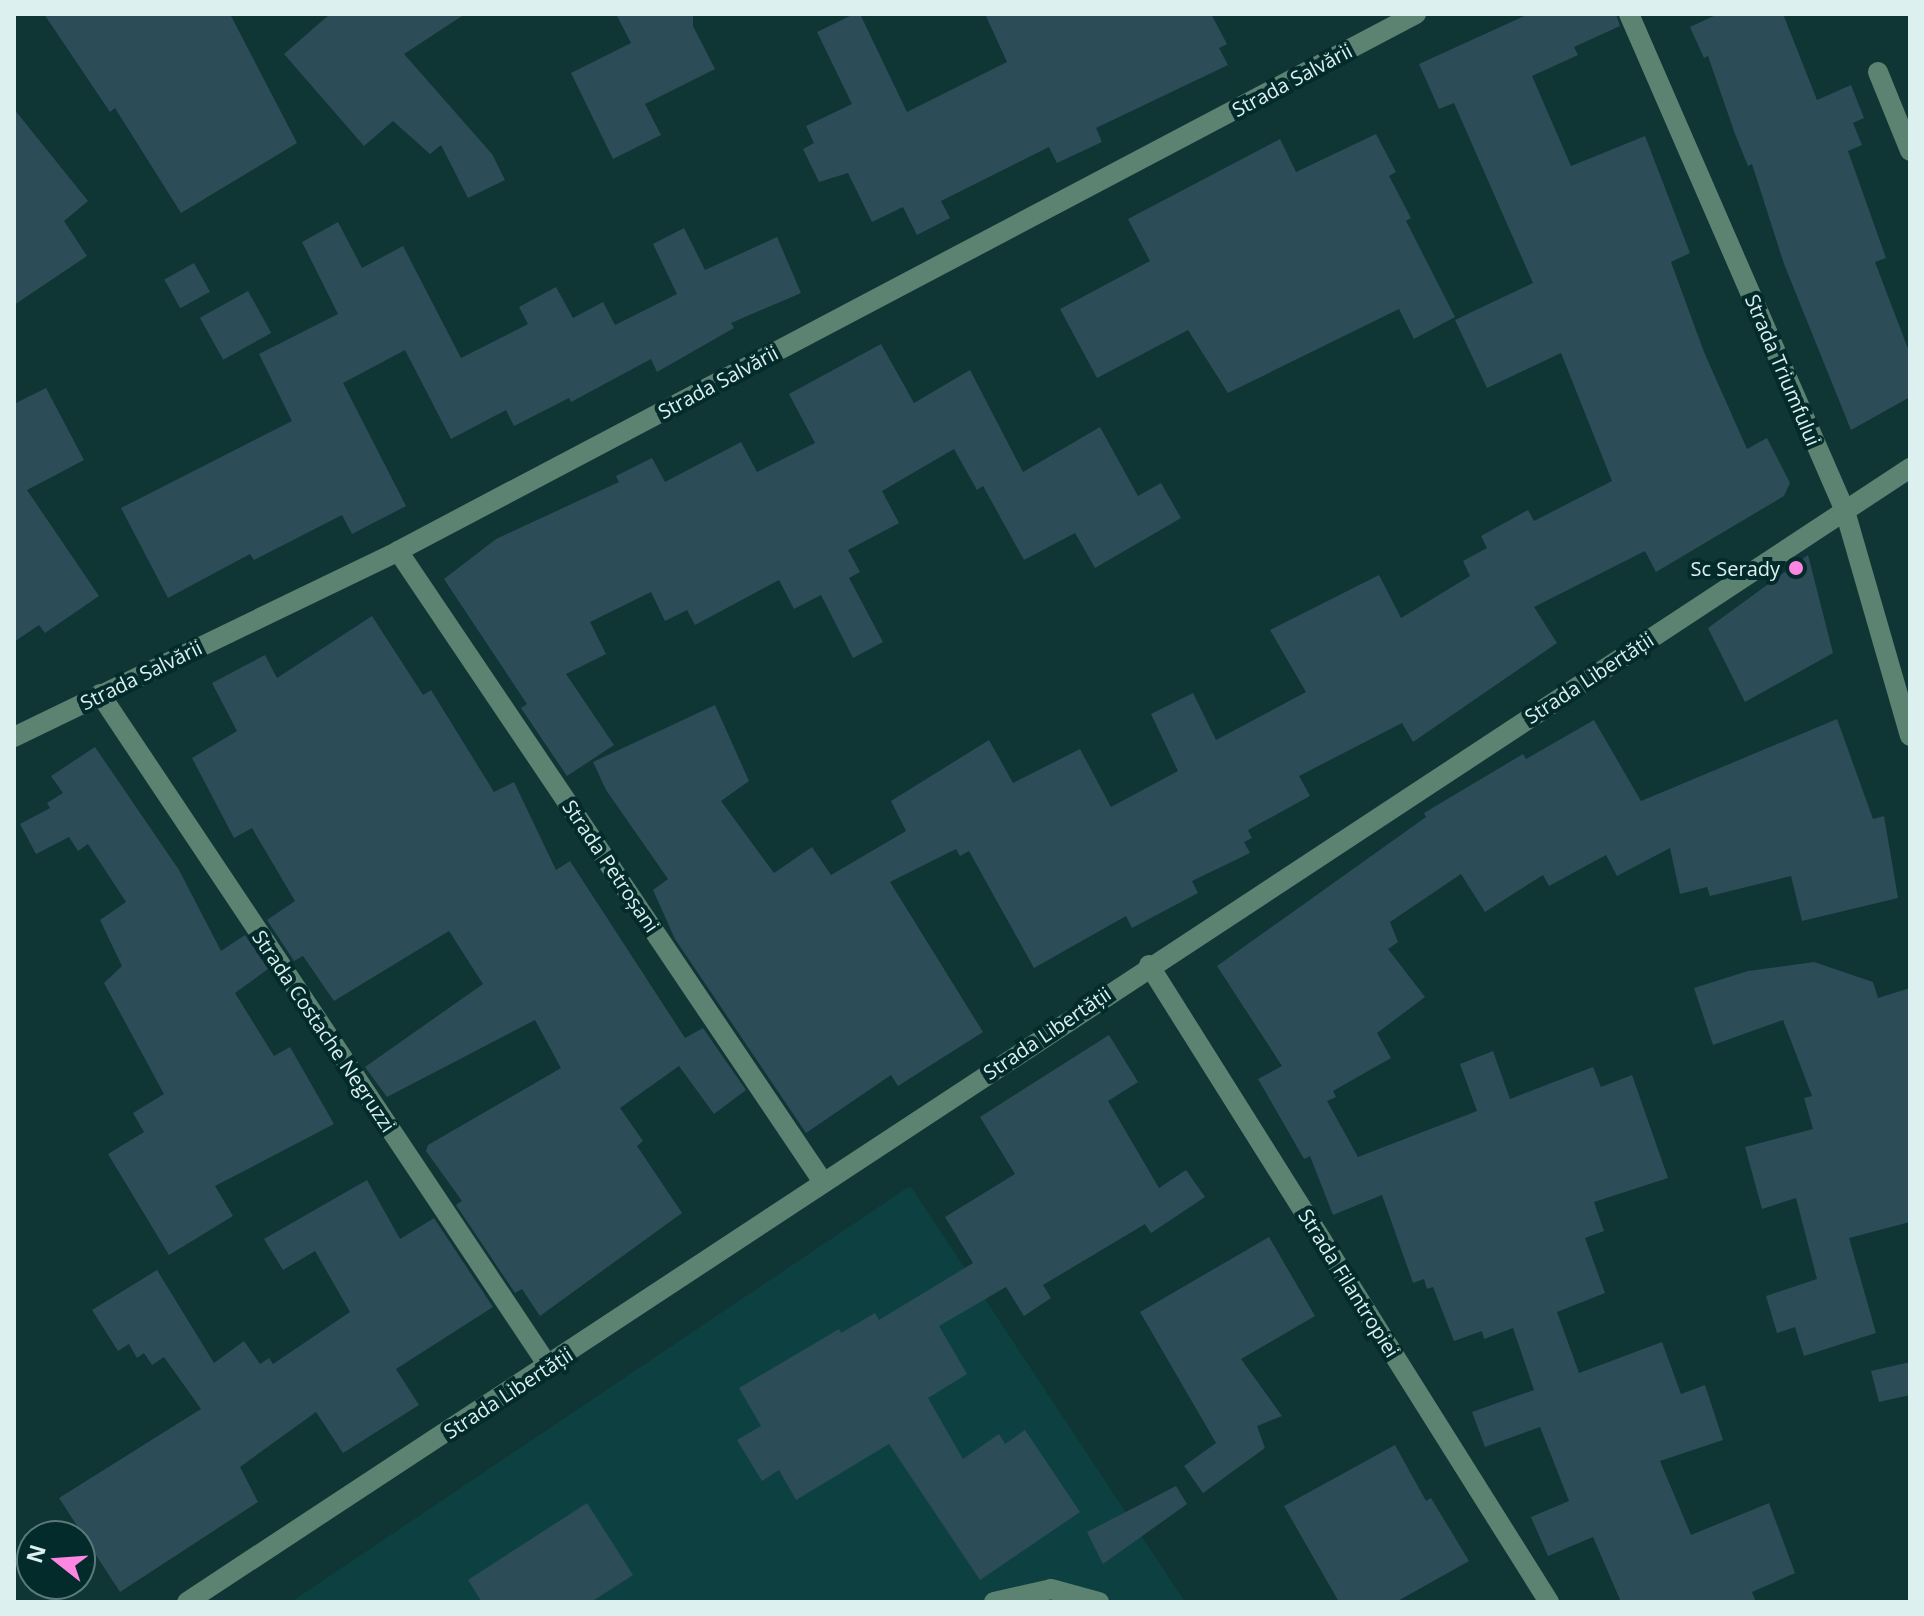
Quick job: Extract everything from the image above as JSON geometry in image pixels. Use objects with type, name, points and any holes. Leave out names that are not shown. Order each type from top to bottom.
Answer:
[{"type":"street","name":"Strada Salvării","points":[[14,737],[398,551],[1416,14]]},
{"type":"street","name":"Strada Triumfului","points":[[1629,14],[1845,511],[1910,736]]},
{"type":"street","points":[[1878,72],[1910,151]]},
{"type":"street","name":"Strada Libertății","points":[[187,1602],[549,1367],[1149,965],[1910,468]]},
{"type":"street","name":"Strada Petroșani","points":[[398,551],[823,1182]]},
{"type":"street","name":"Strada Costache Negruzzi","points":[[100,694],[549,1367]]},
{"type":"street","name":"Strada Filantropiei","points":[[1149,965],[1549,1602]]},
{"type":"street","points":[[994,1602],[1022,1591],[1051,1589],[1099,1602]]},
{"type":"shaded area","points":[[911,1187],[1185,1602],[291,1602],[907,1188]]},
{"type":"building","points":[[44,14],[230,14],[297,143],[181,213],[115,108],[110,112]]},
{"type":"building","points":[[330,14],[465,14],[404,54],[492,154],[505,180],[468,198],[441,145],[430,154],[393,121],[364,146],[284,54]]},
{"type":"building","points":[[616,14],[693,14],[693,26],[715,69],[645,104],[661,135],[613,159],[571,73],[631,43]]},
{"type":"building","points":[[860,14],[907,112],[1007,62],[985,14],[1211,14],[1227,44],[1219,48],[1228,65],[1096,128],[1102,142],[1057,163],[1049,147],[941,201],[950,218],[917,235],[903,207],[872,222],[848,173],[819,182],[803,149],[814,143],[806,126],[852,104],[817,32]]},
{"type":"building","points":[[1529,14],[1616,14],[1620,26],[1574,47],[1578,55],[1532,76],[1571,166],[1645,136],[1690,253],[1671,262],[1704,352],[1747,449],[1767,438],[1790,483],[1784,496],[1656,572],[1645,551],[1534,607],[1557,643],[1413,742],[1402,723],[1299,776],[1310,796],[1248,830],[1252,838],[1244,842],[1250,853],[1192,881],[1198,893],[1132,928],[1126,916],[1034,968],[969,851],[960,856],[956,849],[890,882],[983,1032],[898,1086],[891,1075],[806,1133],[675,939],[653,890],[668,879],[606,790],[593,762],[715,705],[749,781],[721,801],[774,873],[812,847],[831,875],[906,831],[891,801],[989,740],[1013,783],[1080,749],[1111,807],[1178,771],[1151,714],[1193,693],[1216,740],[1306,692],[1270,630],[1379,575],[1401,618],[1470,576],[1463,561],[1487,548],[1481,536],[1528,510],[1534,521],[1612,481],[1561,353],[1487,388],[1455,320],[1533,283],[1454,103],[1439,109],[1419,64]]},
{"type":"building","points":[[1718,14],[1783,14],[1817,100],[1851,85],[1864,118],[1853,123],[1862,145],[1848,151],[1886,258],[1875,262],[1910,354],[1910,397],[1851,430],[1784,264],[1752,164],[1748,166],[1708,56],[1704,58],[1690,27]]},
{"type":"building","points":[[14,109],[88,201],[64,221],[87,256],[14,305]]},
{"type":"building","points":[[1376,134],[1396,172],[1389,176],[1411,218],[1406,221],[1455,317],[1414,339],[1399,309],[1228,393],[1188,330],[1097,378],[1060,309],[1150,261],[1128,219],[1280,139],[1296,172]]},
{"type":"building","points":[[338,222],[362,268],[403,246],[461,358],[528,324],[519,307],[556,287],[573,318],[603,302],[615,325],[677,294],[653,244],[684,228],[705,270],[777,237],[801,293],[731,323],[734,328],[657,372],[651,359],[571,402],[569,398],[514,426],[506,410],[451,439],[405,350],[343,383],[406,506],[352,534],[342,515],[254,560],[250,554],[168,598],[121,508],[292,421],[259,354],[338,314],[302,242]]},
{"type":"building","points":[[194,263],[210,292],[180,308],[164,279]]},
{"type":"building","points":[[248,291],[271,333],[223,360],[200,318]]},
{"type":"building","points":[[881,344],[914,403],[970,370],[1023,472],[1100,427],[1138,496],[1161,483],[1181,518],[1095,568],[1075,533],[1024,560],[983,486],[977,490],[954,449],[882,491],[899,523],[848,550],[860,572],[849,578],[883,642],[853,658],[821,595],[794,609],[779,580],[695,625],[687,610],[665,621],[651,592],[590,622],[606,654],[566,674],[614,745],[567,776],[521,708],[527,704],[444,579],[496,539],[619,482],[616,476],[652,458],[665,482],[741,442],[757,472],[815,443],[789,394]]},
{"type":"building","points":[[46,388],[84,460],[27,490],[99,596],[45,633],[39,625],[14,642],[14,404]]},
{"type":"building","points":[[1808,555],[1833,653],[1745,702],[1708,628]]},
{"type":"building","points":[[372,616],[423,695],[431,690],[494,792],[514,782],[556,870],[570,861],[685,1038],[703,1028],[746,1090],[714,1114],[679,1066],[620,1108],[643,1141],[637,1146],[682,1213],[540,1316],[522,1289],[515,1293],[456,1205],[462,1201],[426,1151],[428,1145],[561,1068],[535,1020],[387,1097],[365,1067],[483,984],[449,931],[334,1001],[303,956],[294,961],[267,920],[295,901],[252,828],[234,838],[192,758],[237,731],[212,683],[265,655],[277,678]]},
{"type":"building","points":[[1837,719],[1873,819],[1884,816],[1898,898],[1802,921],[1791,876],[1710,896],[1707,887],[1680,894],[1670,848],[1617,876],[1606,855],[1549,886],[1543,875],[1485,912],[1461,874],[1390,922],[1398,942],[1388,949],[1425,997],[1377,1033],[1391,1058],[1333,1091],[1336,1097],[1327,1101],[1358,1157],[1477,1111],[1460,1064],[1493,1051],[1510,1099],[1593,1067],[1601,1087],[1632,1075],[1668,1178],[1594,1202],[1604,1231],[1585,1238],[1605,1293],[1557,1312],[1579,1373],[1662,1342],[1681,1394],[1705,1385],[1723,1440],[1660,1461],[1691,1535],[1769,1503],[1795,1573],[1752,1592],[1756,1602],[1621,1602],[1593,1537],[1548,1556],[1531,1517],[1569,1501],[1540,1427],[1485,1447],[1472,1412],[1534,1390],[1513,1328],[1484,1339],[1482,1331],[1454,1341],[1433,1287],[1427,1289],[1424,1279],[1413,1283],[1382,1195],[1333,1215],[1310,1156],[1304,1159],[1258,1079],[1282,1066],[1217,966],[1426,817],[1424,813],[1523,754],[1526,759],[1594,720],[1641,801]]},
{"type":"building","points":[[95,747],[179,870],[221,951],[245,935],[268,969],[235,993],[274,1056],[290,1047],[334,1124],[215,1186],[233,1216],[169,1255],[108,1154],[144,1132],[133,1113],[164,1094],[104,983],[122,966],[100,920],[126,902],[88,844],[78,851],[69,837],[36,854],[20,824],[50,808],[47,803],[63,793],[51,776]]},
{"type":"building","points":[[1814,962],[1873,982],[1878,998],[1910,988],[1910,1222],[1849,1238],[1876,1333],[1804,1356],[1795,1327],[1777,1333],[1766,1296],[1817,1279],[1796,1198],[1762,1209],[1745,1147],[1813,1129],[1804,1098],[1812,1096],[1783,1020],[1713,1045],[1694,988],[1748,971]]},
{"type":"building","points":[[1109,1035],[1138,1082],[1108,1101],[1159,1188],[1186,1170],[1205,1197],[1151,1233],[1145,1224],[1043,1285],[1051,1298],[1024,1316],[1006,1287],[939,1326],[967,1374],[928,1398],[963,1459],[999,1434],[1005,1444],[1025,1430],[1080,1512],[980,1580],[889,1444],[796,1500],[779,1470],[762,1481],[737,1440],[761,1426],[739,1388],[839,1329],[841,1333],[875,1313],[879,1320],[973,1263],[945,1217],[1015,1174],[980,1117]]},
{"type":"building","points":[[367,1180],[400,1239],[434,1218],[493,1307],[396,1369],[419,1405],[343,1453],[316,1412],[240,1467],[258,1502],[120,1592],[96,1555],[96,1520],[73,1520],[59,1498],[201,1409],[164,1357],[152,1365],[144,1353],[137,1358],[129,1344],[118,1351],[92,1310],[157,1270],[214,1363],[244,1341],[260,1364],[269,1358],[273,1364],[350,1312],[315,1251],[283,1270],[264,1239]]},
{"type":"building","points":[[1269,1237],[1315,1316],[1241,1359],[1282,1416],[1257,1426],[1265,1448],[1203,1493],[1184,1466],[1216,1443],[1140,1312]]},
{"type":"building","points":[[1910,1362],[1910,1395],[1879,1402],[1871,1371]]},
{"type":"building","points":[[1395,1445],[1426,1501],[1431,1498],[1469,1561],[1396,1602],[1339,1602],[1284,1506]]},
{"type":"building","points":[[1176,1486],[1187,1504],[1103,1564],[1087,1532]]},
{"type":"building","points":[[587,1503],[633,1575],[591,1602],[482,1602],[468,1580]]},
{"type":"place","name":"Sc Serady","points":[[1796,568]]}]
